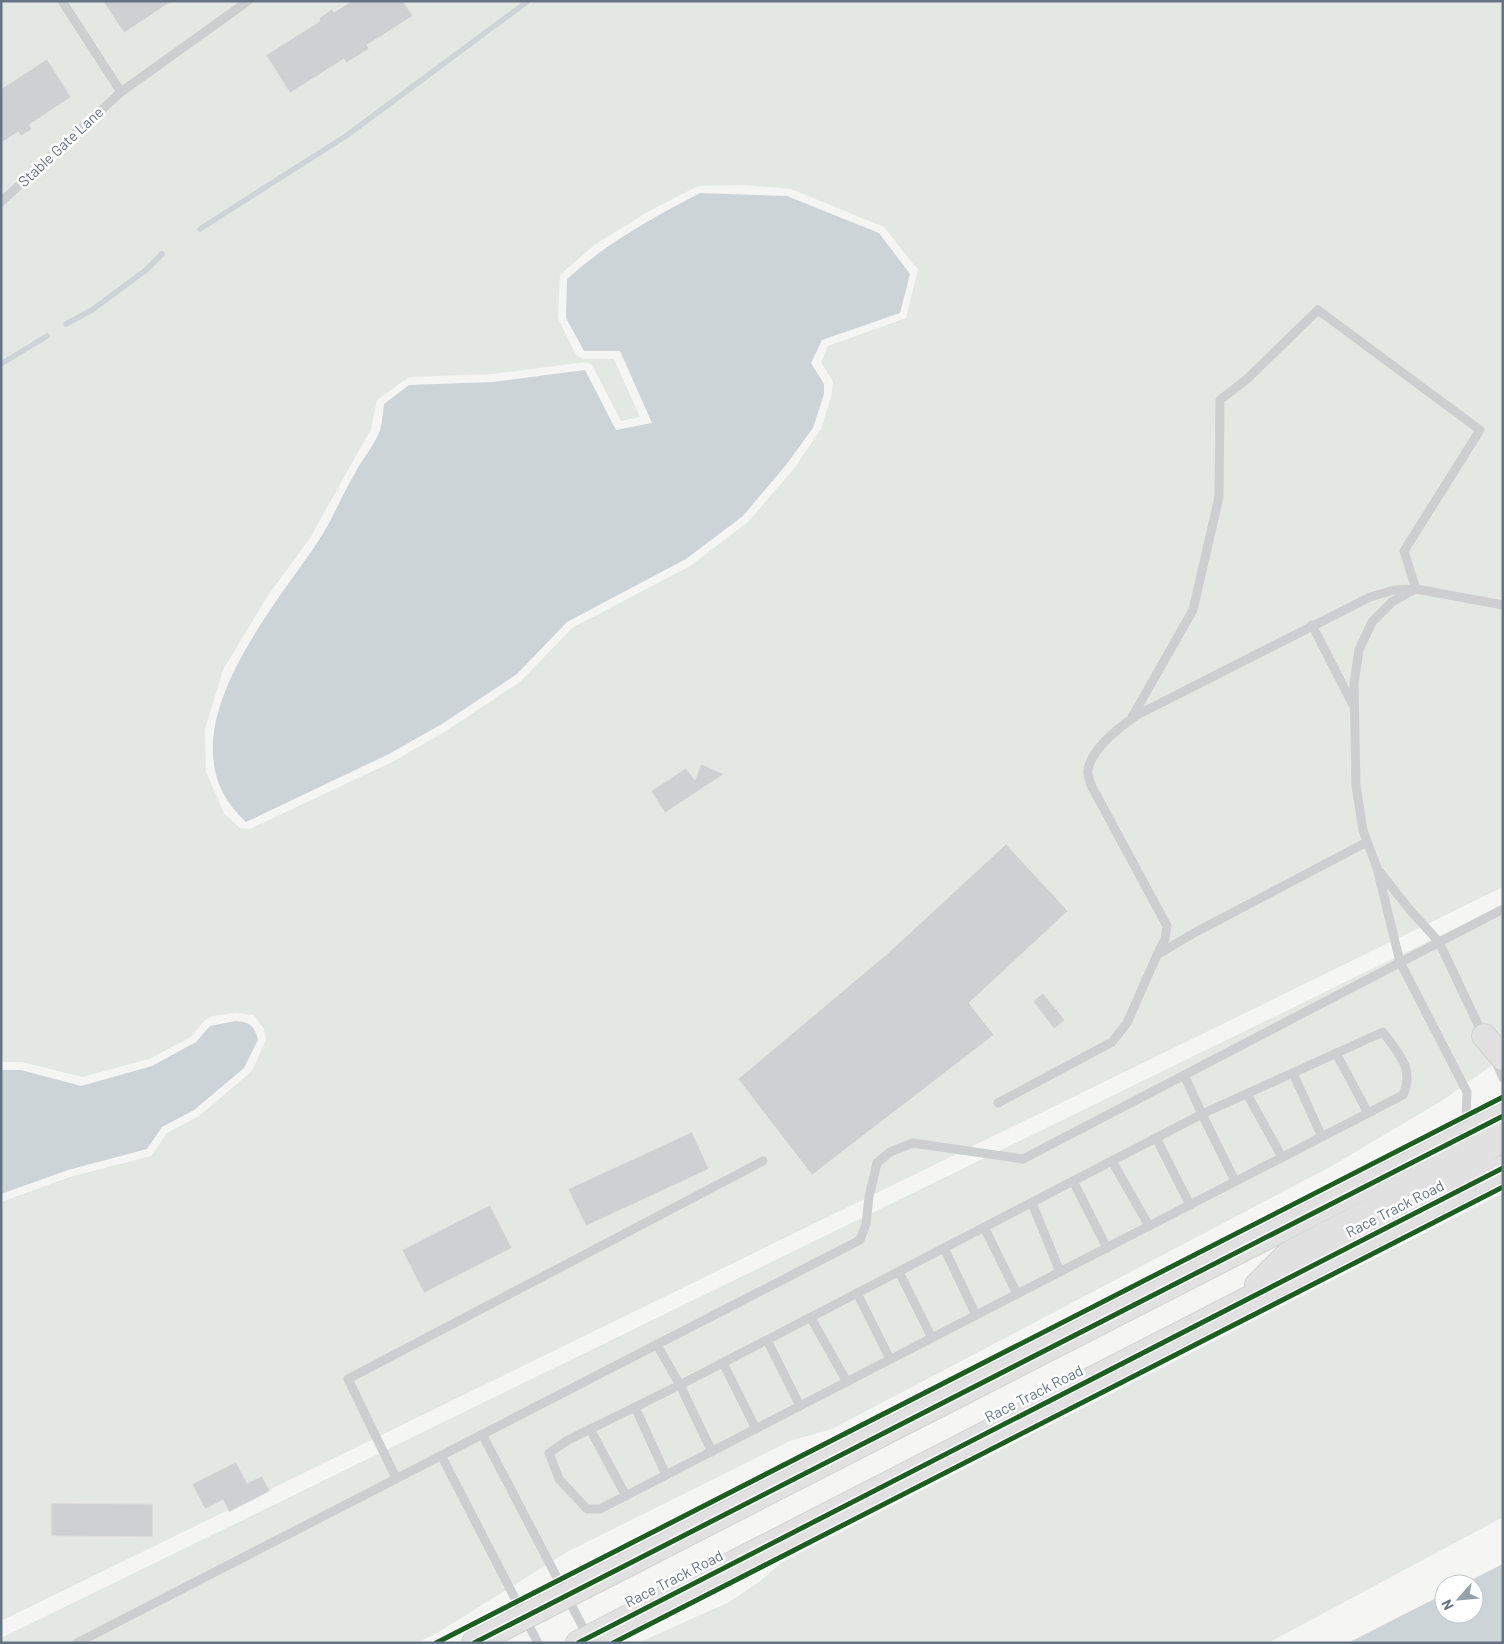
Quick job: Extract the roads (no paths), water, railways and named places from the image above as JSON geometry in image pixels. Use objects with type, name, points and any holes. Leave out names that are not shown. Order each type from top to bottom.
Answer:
[{"type":"main road","points":[[1484,1036],[1503,1058]]},
{"type":"main road","points":[[474,1643],[1503,1116]]},
{"type":"main road","points":[[1240,1302],[1288,1254],[1474,1157],[1492,1146],[1503,1133]]},
{"type":"main road","name":"Race Track Road","points":[[583,1640],[1503,1168]]},
{"type":"lane","points":[[62,1],[121,92]]},
{"type":"lane","name":"Stable Gate Lane","points":[[1,202],[121,92],[248,1]]},
{"type":"lane","points":[[1131,719],[1193,610],[1220,497],[1220,400],[1247,379],[1318,310],[1480,430],[1404,551],[1416,588]]},
{"type":"lane","points":[[998,1103],[1112,1042],[1131,1016],[1165,939],[1167,926],[1091,786],[1088,771],[1091,759],[1119,727],[1312,625],[1370,597],[1394,590],[1416,588],[1503,605]]},
{"type":"lane","points":[[1416,588],[1392,602],[1372,622],[1359,650],[1354,683],[1356,786],[1363,830],[1377,868],[1400,962],[1467,1092],[1466,1116],[1455,1139]]},
{"type":"lane","points":[[1312,625],[1354,707]]},
{"type":"lane","points":[[1157,955],[1194,933],[1368,842]]},
{"type":"lane","points":[[1377,868],[1410,910],[1439,942],[1503,1078]]},
{"type":"lane","points":[[77,1643],[396,1478],[442,1457],[482,1434],[860,1240],[866,1224],[869,1197],[877,1163],[890,1152],[913,1143],[1022,1159],[1503,909]]},
{"type":"lane","points":[[1382,1032],[1404,1062],[1409,1081],[1403,1095],[600,1509],[587,1509],[560,1479],[550,1453],[568,1440],[680,1386],[1202,1114],[1293,1073],[1382,1032]]},
{"type":"lane","points":[[1336,1053],[1368,1113]]},
{"type":"lane","points":[[1293,1073],[1322,1137]]},
{"type":"lane","points":[[1184,1075],[1235,1181]]},
{"type":"lane","points":[[1247,1094],[1282,1157]]},
{"type":"lane","points":[[1156,1138],[1190,1205]]},
{"type":"lane","points":[[396,1478],[348,1379],[763,1161]]},
{"type":"lane","points":[[1112,1161],[1149,1226]]},
{"type":"lane","points":[[1073,1181],[1107,1248]]},
{"type":"lane","points":[[1032,1203],[1060,1272]]},
{"type":"lane","points":[[984,1227],[1017,1294]]},
{"type":"lane","points":[[944,1248],[976,1315]]},
{"type":"lane","points":[[899,1272],[932,1338]]},
{"type":"lane","points":[[857,1293],[890,1359]]},
{"type":"lane","points":[[811,1318],[847,1382]]},
{"type":"lane","points":[[767,1340],[800,1406]]},
{"type":"lane","points":[[657,1345],[680,1386],[712,1452]]},
{"type":"lane","points":[[724,1363],[756,1429]]},
{"type":"lane","points":[[635,1407],[666,1475]]},
{"type":"lane","points":[[590,1429],[626,1496]]},
{"type":"lane","points":[[482,1434],[565,1595],[583,1640]]},
{"type":"lane","points":[[442,1457],[538,1643]]},
{"type":"waterway","points":[[200,229],[346,136],[528,1]]},
{"type":"waterway","points":[[66,324],[92,310],[146,270],[162,254]]},
{"type":"waterway","points":[[1,364],[47,336]]}]
